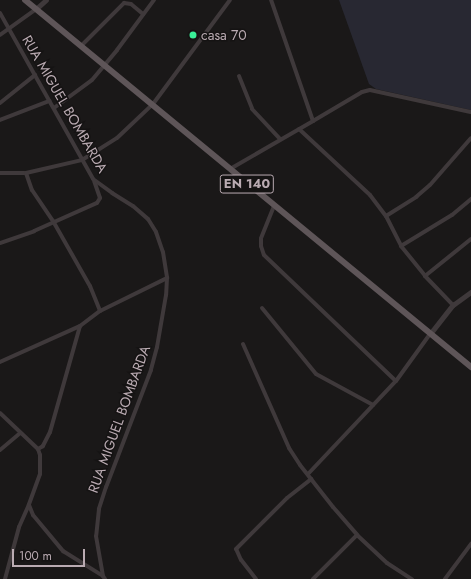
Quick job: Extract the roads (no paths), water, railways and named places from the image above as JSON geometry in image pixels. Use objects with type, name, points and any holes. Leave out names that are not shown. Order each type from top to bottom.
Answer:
[{"type":"main road","name":"EN 140","points":[[25,0],[471,367]]},
{"type":"street","points":[[0,35],[46,0]]},
{"type":"street","points":[[54,108],[85,86],[105,65],[154,0]]},
{"type":"street","points":[[1,174],[26,173],[82,160],[117,138],[152,104],[230,0]]},
{"type":"street","points":[[272,0],[313,120]]},
{"type":"street","points":[[81,46],[124,3],[131,4],[143,14]]},
{"type":"street","name":"RUA MIGUEL BOMBARDA","points":[[0,13],[93,179],[137,209],[153,225],[161,245],[167,278],[163,317],[151,370],[99,509],[96,536],[104,578]]},
{"type":"street","points":[[0,103],[35,75]]},
{"type":"street","points":[[239,76],[252,109],[280,139]]},
{"type":"street","points":[[230,169],[362,92],[370,90],[471,112]]},
{"type":"street","points":[[0,120],[49,101]]},
{"type":"street","points":[[299,129],[370,195],[386,216],[401,246],[425,276],[453,305]]},
{"type":"street","points":[[386,216],[416,198],[430,185],[471,138]]},
{"type":"street","points":[[26,173],[32,190],[53,221],[90,286],[100,311]]},
{"type":"street","points":[[0,243],[34,231],[53,221],[99,202],[100,194],[93,179]]},
{"type":"street","points":[[401,246],[452,215],[471,199]]},
{"type":"street","points":[[274,206],[261,239],[261,246],[264,255],[396,381]]},
{"type":"street","points":[[425,276],[471,239]]},
{"type":"street","points":[[0,362],[80,326],[100,311],[167,278]]},
{"type":"street","points":[[308,474],[396,381],[453,305],[471,292]]},
{"type":"street","points":[[262,308],[316,374],[373,405]]},
{"type":"street","points":[[38,449],[44,446],[50,432],[80,326]]},
{"type":"street","points":[[243,344],[289,448],[311,479],[357,534],[387,563],[412,579]]},
{"type":"street","points":[[0,413],[38,449],[41,462],[40,474],[19,527],[5,579]]},
{"type":"street","points":[[0,450],[20,433]]},
{"type":"street","points":[[256,579],[241,560],[236,549],[287,498],[311,479]]},
{"type":"street","points":[[29,505],[38,524],[63,551],[104,578]]},
{"type":"street","points":[[313,579],[357,534]]},
{"type":"street","points":[[448,578],[471,544]]},
{"type":"place","name":"casa 70","points":[[193,35]]}]
